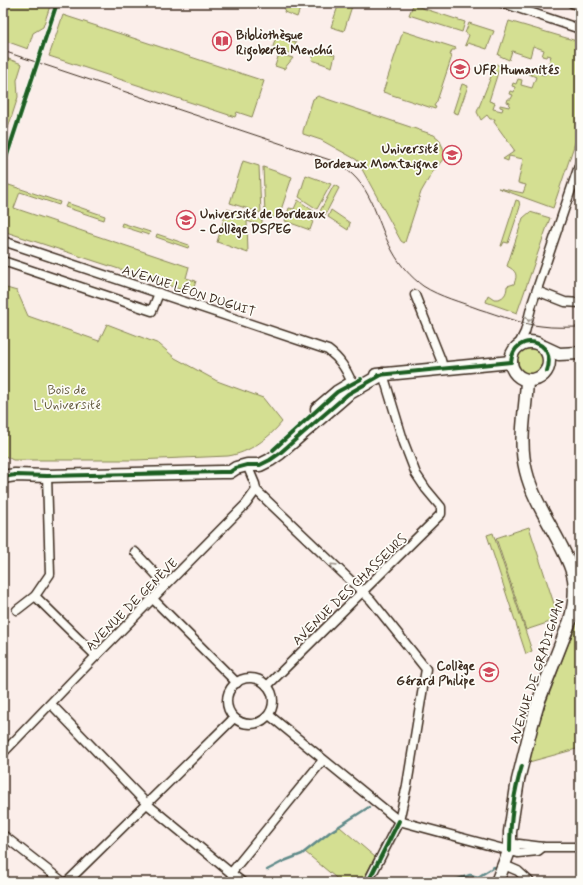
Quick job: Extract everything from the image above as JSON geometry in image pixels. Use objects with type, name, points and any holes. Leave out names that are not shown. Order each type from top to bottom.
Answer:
[{"type":"main road","points":[[580,353],[559,354],[534,342],[523,343],[514,350],[511,362],[514,372],[518,376],[527,380],[539,378],[560,362],[580,359]]},
{"type":"main road","points":[[544,347],[549,358],[547,371]]},
{"type":"main road","points":[[3,477],[15,475],[47,476],[230,472],[276,448],[290,433],[337,392],[368,376],[511,362]]},
{"type":"main road","points":[[3,468],[47,471],[260,465],[280,453],[348,394],[383,374]]},
{"type":"main road","name":"AVENUE DE GRADIGNAN","points":[[496,882],[510,851],[511,821],[518,780],[539,700],[574,608],[577,578],[530,487],[525,470],[522,451],[522,431],[527,380]]},
{"type":"street","points":[[506,3],[580,29]]},
{"type":"street","points":[[572,3],[580,6]]},
{"type":"street","points":[[518,346],[525,332],[532,304],[580,163]]},
{"type":"street","name":"AVENUE LÉON DUGUIT","points":[[3,241],[328,350],[343,363],[352,383]]},
{"type":"street","points":[[3,261],[152,311],[159,293]]},
{"type":"street","points":[[537,291],[565,302],[580,303]]},
{"type":"street","points":[[415,295],[443,368]]},
{"type":"street","name":"AVENUE DES CHASSEURS","points":[[267,686],[442,514],[440,507],[416,474],[403,441],[383,374]]},
{"type":"street","points":[[242,466],[255,484],[256,490],[371,600],[426,669],[407,785],[399,821],[368,882]]},
{"type":"street","points":[[17,610],[34,596],[50,574],[47,476]]},
{"type":"street","name":"AVENUE DE GENÈVE","points":[[3,753],[246,504],[256,490]]},
{"type":"street","points":[[135,552],[166,585]]},
{"type":"street","points":[[34,596],[96,656]]},
{"type":"street","points":[[153,599],[237,682]]},
{"type":"street","points":[[251,678],[261,681],[267,686],[271,692],[273,700],[269,715],[262,721],[254,724],[241,722],[234,718],[228,707],[227,699],[231,688],[237,682],[251,678]]},
{"type":"street","points":[[50,704],[147,804],[242,882]]},
{"type":"street","points":[[269,715],[399,821],[510,851],[519,844],[543,847],[580,847]]},
{"type":"street","points":[[67,882],[234,718]]},
{"type":"street","points":[[231,873],[323,760]]},
{"type":"street","points":[[3,835],[63,882]]},
{"type":"street","points":[[504,864],[518,871],[530,882]]},
{"type":"green space","points":[[3,3],[51,3],[43,27],[33,33],[28,49],[3,40]]},
{"type":"green space","points":[[287,3],[302,3],[297,17],[284,12]]},
{"type":"green space","points":[[339,3],[353,3],[344,31],[331,27]]},
{"type":"green space","points":[[413,5],[465,22],[462,32],[409,15]]},
{"type":"green space","points":[[63,15],[264,81],[252,117],[237,112],[235,117],[49,56]]},
{"type":"green space","points":[[509,21],[580,42],[580,128],[553,208],[498,188],[523,193],[526,185],[518,183],[523,159],[509,156],[508,161],[503,159],[515,151],[494,122],[495,119],[490,119],[487,115],[481,120],[477,112],[496,64],[500,66],[489,101],[495,103],[493,109],[502,111],[503,108],[500,107],[500,105],[509,107],[510,103],[507,102],[513,95],[509,94],[510,91],[514,92],[515,87],[512,86],[513,83],[516,84],[518,79],[522,80],[521,85],[532,88],[536,77],[529,74],[530,70],[532,71],[533,68],[541,71],[540,74],[545,75],[548,67],[546,66],[547,64],[548,65],[551,56],[542,56],[544,50],[533,46],[530,57],[512,51],[509,60],[498,55]]},
{"type":"green space","points":[[469,23],[494,31],[487,49],[468,43],[467,46],[465,45],[469,35],[465,33]]},
{"type":"green space","points":[[403,31],[456,48],[455,50],[452,50],[450,55],[452,56],[434,106],[436,107],[435,109],[383,92]]},
{"type":"green space","points":[[276,36],[296,42],[292,54],[273,47]]},
{"type":"green space","points":[[316,49],[335,55],[332,67],[312,60]]},
{"type":"green space","points":[[279,54],[293,58],[284,69],[275,66]]},
{"type":"green space","points":[[3,57],[22,64],[17,80],[18,97],[7,131],[3,130]]},
{"type":"green space","points":[[462,84],[468,86],[458,114],[453,112]]},
{"type":"green space","points":[[318,96],[434,135],[439,139],[444,150],[444,158],[432,173],[421,192],[404,243],[401,241],[357,160],[321,140],[303,134],[313,99]]},
{"type":"green space","points":[[243,161],[259,166],[261,213],[230,203]]},
{"type":"green space","points":[[263,167],[292,177],[278,219],[265,214]]},
{"type":"green space","points":[[306,175],[331,184],[317,209],[299,197]]},
{"type":"green space","points":[[9,185],[60,202],[59,205],[20,192],[14,208],[189,267],[186,278],[196,281],[192,293],[3,231],[3,187]]},
{"type":"green space","points":[[334,185],[339,188],[325,215],[320,211]]},
{"type":"green space","points":[[298,200],[316,213],[310,230],[285,221],[289,208],[294,209]]},
{"type":"green space","points":[[516,200],[519,201],[520,207],[508,243],[504,242],[501,246]]},
{"type":"green space","points":[[67,203],[105,216],[104,220],[65,207]]},
{"type":"green space","points":[[227,209],[262,220],[262,226],[247,221],[248,253],[217,242]]},
{"type":"green space","points":[[331,210],[350,223],[348,230],[328,217]]},
{"type":"green space","points":[[530,212],[550,218],[517,313],[486,302],[488,295],[494,299],[500,299],[505,294],[507,286],[514,284],[516,275],[507,266],[523,218]]},
{"type":"green space","points":[[122,223],[150,232],[149,235],[121,226]]},
{"type":"green space","points":[[157,234],[189,245],[188,248],[156,237]]},
{"type":"green space","name":"Bois de L'Université","points":[[3,287],[17,291],[28,316],[99,341],[107,324],[159,344],[175,358],[217,381],[263,398],[282,422],[271,434],[258,444],[243,452],[228,456],[137,460],[13,460],[3,455]]},
{"type":"green space","points":[[531,347],[541,351],[545,361],[541,371],[531,375],[521,371],[517,361],[521,351]]},
{"type":"green space","points":[[529,527],[559,619],[526,630],[496,538]]},
{"type":"green space","points":[[493,533],[532,651],[526,654],[487,535]]},
{"type":"green space","points":[[580,613],[580,748],[529,762],[539,721]]},
{"type":"green space","points":[[340,827],[375,857],[362,882],[341,882],[305,852]]},
{"type":"waterway","points":[[267,870],[302,854],[330,832],[369,807]]},
{"type":"waterway","points":[[450,882],[470,875],[478,877],[494,867]]},
{"type":"tram line","points":[[3,51],[333,161],[347,169],[365,190],[386,239],[399,262],[414,279],[423,286],[451,299],[517,321],[546,327],[580,327]]},
{"type":"cycle path","points":[[3,167],[57,3]]},
{"type":"cycle path","points":[[378,375],[511,362],[514,352],[519,345],[527,342],[534,342],[541,346],[546,352],[549,360],[547,371]]},
{"type":"cycle path","points":[[3,477],[15,475],[47,476],[230,472],[236,468],[247,465],[260,465],[280,453],[348,394],[383,374]]},
{"type":"cycle path","points":[[273,450],[337,392],[361,379]]},
{"type":"cycle path","points":[[510,851],[513,808],[522,766]]},
{"type":"cycle path","points":[[368,882],[399,821]]},
{"type":"place","name":"Bibliothèque Rigoberta Menchú","points":[[222,41]]},
{"type":"place","name":"UFR Humanités","points":[[460,69]]},
{"type":"place","name":"Université Bordeaux Montaigne","points":[[452,155]]},
{"type":"place","name":"Université de Bordeaux - Collège DSPEG","points":[[186,220]]},
{"type":"place","name":"Collège Gérard Philipe","points":[[489,672]]}]
